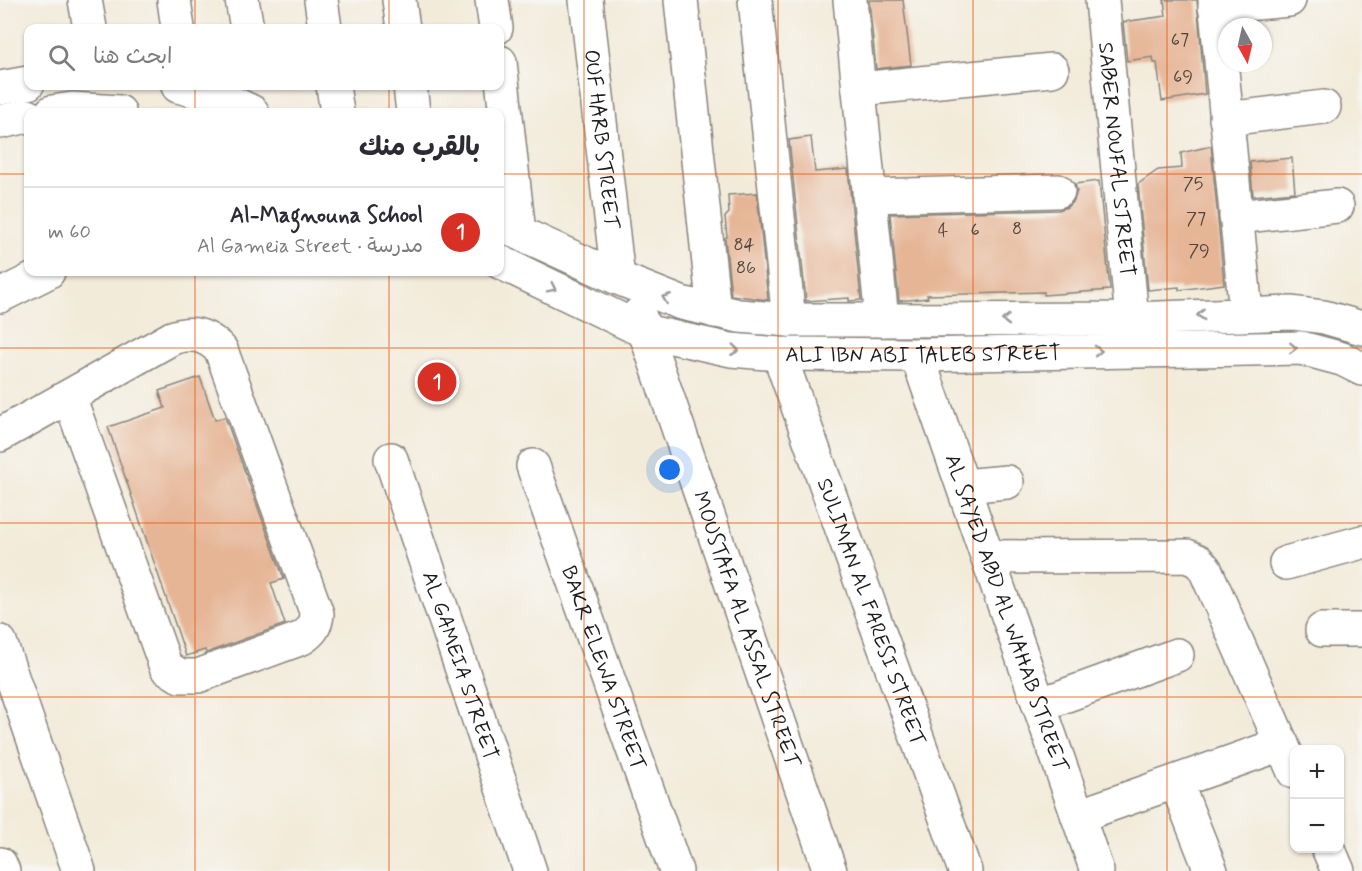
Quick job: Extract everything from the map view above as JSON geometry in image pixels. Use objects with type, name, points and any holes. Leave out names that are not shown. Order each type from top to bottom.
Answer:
[{"type":"main road","points":[[85,0],[89,24]]},
{"type":"main road","points":[[174,0],[177,24]]},
{"type":"main road","points":[[242,0],[246,24]]},
{"type":"main road","points":[[321,0],[324,24]]},
{"type":"main road","points":[[399,0],[402,24]]},
{"type":"main road","points":[[492,0],[495,24]]},
{"type":"main road","name":"OUF HARB STREET","points":[[586,0],[625,281]]},
{"type":"main road","points":[[681,0],[714,311]]},
{"type":"main road","points":[[755,0],[789,320]]},
{"type":"main road","points":[[850,0],[882,320]]},
{"type":"main road","name":"SABER NOUFAL STREET","points":[[1102,0],[1132,319]]},
{"type":"main road","points":[[1246,313],[1215,4],[1289,0]]},
{"type":"main road","points":[[859,89],[1052,70]]},
{"type":"main road","points":[[197,90],[244,108]]},
{"type":"main road","points":[[256,90],[259,108]]},
{"type":"main road","points":[[334,90],[336,108]]},
{"type":"main road","points":[[410,90],[413,108]]},
{"type":"main road","points":[[502,90],[502,108]]},
{"type":"main road","points":[[1226,119],[1324,107]]},
{"type":"main road","points":[[0,123],[24,117]]},
{"type":"main road","points":[[504,136],[509,229]]},
{"type":"main road","points":[[869,196],[1058,191]]},
{"type":"main road","points":[[1236,217],[1337,207]]},
{"type":"main road","name":"ALI IBN ABI TALEB STREET","points":[[509,229],[625,281],[681,303],[739,316],[789,320],[1132,319],[1292,313],[1324,317],[1362,328]]},
{"type":"main road","name":"ALI IBN ABI TALEB STREET","points":[[504,264],[644,332],[731,350],[779,354],[917,355],[1301,348],[1342,359],[1362,369]]},
{"type":"main road","points":[[0,296],[40,276]]},
{"type":"main road","name":"MOUSTAFA AL ASSAL STREET","points":[[625,281],[830,871]]},
{"type":"main road","points":[[0,435],[69,396],[172,338],[189,334],[198,335],[214,343],[221,350],[317,614],[314,627],[309,634],[198,676],[180,676],[166,667],[69,396]]},
{"type":"main road","name":"SULIMAN AL FARESI STREET","points":[[779,354],[965,871]]},
{"type":"main road","name":"AL SAYED ABD AL WAHAB STREET","points":[[917,355],[1097,871]]},
{"type":"main road","name":"AL GAMEIA STREET","points":[[391,459],[530,871]]},
{"type":"main road","name":"BAKR ELEWA STREET","points":[[533,466],[676,871]]},
{"type":"main road","points":[[963,486],[1007,482]]},
{"type":"main road","points":[[1286,563],[1362,542]]},
{"type":"main road","points":[[988,558],[1187,556],[1198,561],[1205,569],[1288,758],[1176,782],[1078,816]]},
{"type":"main road","points":[[1322,630],[1362,630]]},
{"type":"main road","points":[[0,642],[79,871]]},
{"type":"main road","points":[[1040,705],[1177,655]]},
{"type":"main road","points":[[1176,782],[1211,871]]},
{"type":"main road","points":[[1330,853],[1338,871]]},
{"type":"main road","points":[[0,864],[3,871]]},
{"type":"building","points":[[869,0],[903,0],[911,65],[876,69]]},
{"type":"building","points":[[1164,0],[1197,0],[1205,94],[1162,101],[1157,63],[1154,63],[1153,57],[1127,61],[1123,22],[1166,16]]},
{"type":"building","points":[[811,137],[815,172],[848,169],[861,300],[849,301],[849,298],[806,301],[789,140]]},
{"type":"building","points":[[1211,146],[1224,284],[1179,290],[1179,287],[1148,290],[1138,184],[1158,170],[1182,168],[1181,153]]},
{"type":"building","points":[[1292,158],[1295,192],[1253,196],[1250,162]]},
{"type":"building","points":[[1099,181],[1110,290],[1044,295],[1044,292],[927,295],[928,298],[899,301],[890,214],[1059,210],[1067,207],[1074,200],[1077,191],[1075,184]]},
{"type":"building","points":[[757,193],[768,300],[731,295],[725,238],[727,237],[725,217],[729,213],[728,195]]},
{"type":"building","points":[[200,377],[215,420],[225,417],[284,579],[271,583],[285,624],[206,653],[205,650],[186,656],[108,427],[165,408],[159,391]]},
{"type":"place","name":"Al-Magnouna School","points":[[437,382]]}]
